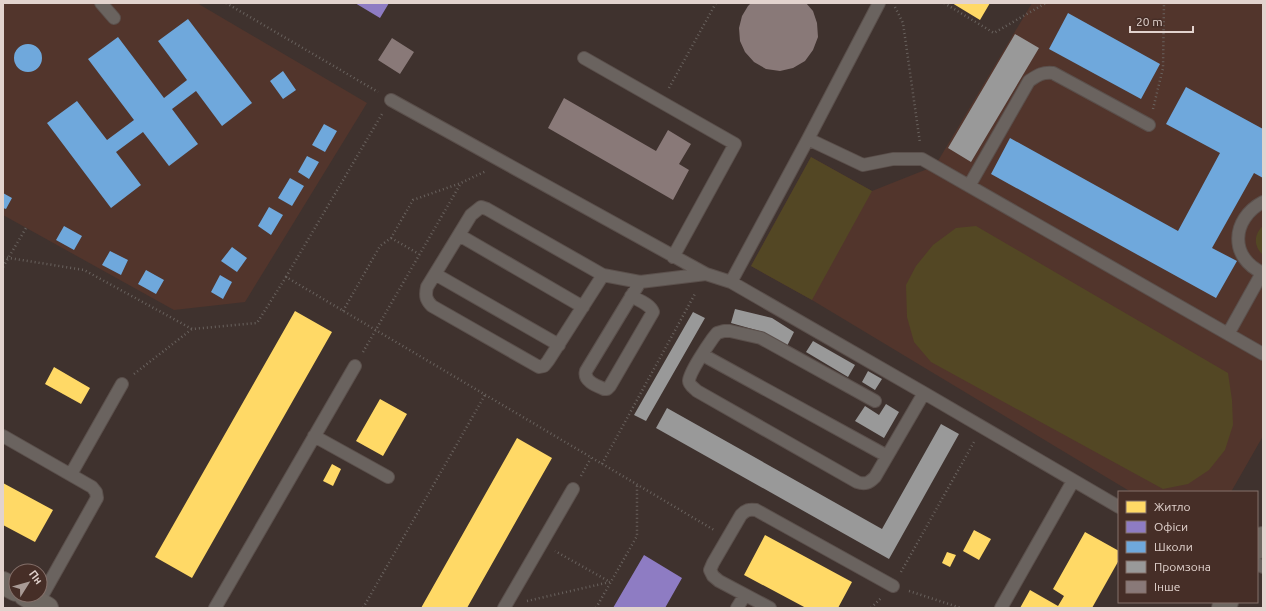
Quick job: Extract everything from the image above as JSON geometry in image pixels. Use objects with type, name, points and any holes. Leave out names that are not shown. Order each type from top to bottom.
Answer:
[{"type":"lane","points":[[101,3],[114,18]]},
{"type":"lane","points":[[731,282],[879,3]]},
{"type":"lane","points":[[584,58],[735,144],[673,257]]},
{"type":"lane","points":[[969,186],[1029,81],[1037,75],[1046,72],[1053,73],[1149,124]]},
{"type":"lane","points":[[390,100],[673,257],[706,274],[731,282],[1118,506]]},
{"type":"lane","points":[[808,139],[863,165],[893,159],[922,159],[1263,354]]},
{"type":"lane","points":[[1228,334],[1263,273],[1253,268],[1246,261],[1241,253],[1238,243],[1238,232],[1246,214],[1263,202]]},
{"type":"lane","points":[[602,275],[548,362],[544,366],[539,367],[432,306],[426,300],[425,294],[427,287],[471,215],[480,207],[487,209],[602,275],[640,282],[706,274]]},
{"type":"lane","points":[[459,235],[583,307]]},
{"type":"lane","points":[[436,274],[559,345]]},
{"type":"lane","points":[[631,296],[651,308],[653,312],[610,386],[607,389],[604,389],[588,380],[585,375],[631,296],[640,282]]},
{"type":"lane","points":[[876,401],[761,338],[724,331],[718,333],[713,338],[689,380],[691,386],[697,391],[857,482],[864,484],[870,482],[875,477],[924,393]]},
{"type":"lane","points":[[703,354],[887,456]]},
{"type":"lane","points":[[215,608],[355,366]]},
{"type":"lane","points":[[71,474],[122,384]]},
{"type":"lane","points":[[3,436],[71,474],[92,487],[96,492],[97,498],[48,583]]},
{"type":"lane","points":[[314,436],[388,477]]},
{"type":"lane","points":[[1002,608],[1073,481]]},
{"type":"lane","points":[[505,607],[573,489]]},
{"type":"lane","points":[[770,608],[719,581],[713,576],[710,570],[741,515],[744,511],[750,509],[756,510],[893,586]]},
{"type":"lane","points":[[737,608],[745,595]]},
{"type":"path","points":[[122,384],[192,329],[257,323],[286,278],[390,100],[226,3]]},
{"type":"path","points":[[661,102],[716,3]]},
{"type":"path","points":[[894,3],[903,23],[922,159]]},
{"type":"path","points":[[944,3],[994,33],[1046,3]]},
{"type":"path","points":[[1149,124],[1163,68],[1164,3]]},
{"type":"path","points":[[343,311],[380,246],[391,238],[413,200],[461,183],[502,162]]},
{"type":"path","points":[[355,366],[461,183]]},
{"type":"path","points":[[3,267],[26,228]]},
{"type":"path","points":[[391,238],[419,254]]},
{"type":"path","points":[[3,257],[84,270],[192,329]]},
{"type":"path","points":[[602,464],[706,274]]},
{"type":"path","points":[[286,278],[728,538]]},
{"type":"path","points":[[363,608],[485,395]]},
{"type":"path","points":[[871,608],[893,586],[982,427]]},
{"type":"path","points":[[573,489],[591,458]]},
{"type":"path","points":[[596,608],[637,536],[637,484]]},
{"type":"path","points":[[542,543],[610,582]]},
{"type":"path","points":[[505,607],[610,582]]},
{"type":"path","points":[[893,586],[961,608]]},
{"type":"shaded area","points":[[3,3],[197,3],[367,103],[245,302],[174,310],[3,215]]},
{"type":"shaded area","points":[[1032,3],[1263,3],[1263,436],[1232,491],[1129,491],[812,300],[751,266],[811,157],[872,191],[935,166]]},
{"type":"shaded area","points":[[811,157],[872,191],[812,300],[751,266]]},
{"type":"shaded area","points":[[976,226],[1228,373],[1232,400],[1233,425],[1225,450],[1209,470],[1188,484],[1163,489],[931,362],[914,342],[907,317],[906,285],[916,266],[933,245],[956,228]]},
{"type":"shaded area","points":[[1263,226],[1263,255],[1256,244],[1256,236]]},
{"type":"building: Житло","points":[[952,3],[990,3],[980,20]]},
{"type":"building: Житло","points":[[295,311],[332,332],[192,578],[155,557]]},
{"type":"building: Житло","points":[[54,367],[90,388],[81,404],[45,384]]},
{"type":"building: Житло","points":[[380,399],[407,414],[383,456],[356,441]]},
{"type":"building: Житло","points":[[517,438],[552,458],[467,608],[421,608]]},
{"type":"building: Житло","points":[[332,464],[341,469],[333,486],[323,481]]},
{"type":"building: Житло","points":[[3,483],[53,510],[35,542],[3,525]]},
{"type":"building: Житло","points":[[974,530],[991,539],[979,560],[963,551]]},
{"type":"building: Житло","points":[[1085,532],[1118,550],[1118,562],[1092,608],[1020,608],[1030,590],[1058,606],[1064,596],[1053,589]]},
{"type":"building: Житло","points":[[765,535],[852,582],[838,608],[806,608],[744,575]]},
{"type":"building: Житло","points":[[947,552],[956,555],[950,567],[942,563]]},
{"type":"building: Офіси","points":[[355,3],[389,3],[380,18]]},
{"type":"building: Офіси","points":[[644,555],[682,578],[665,608],[613,608]]},
{"type":"building: Школи","points":[[1068,13],[1160,64],[1141,99],[1049,49]]},
{"type":"building: Школи","points":[[188,19],[252,103],[222,126],[196,91],[172,109],[198,144],[169,166],[143,132],[116,152],[141,185],[111,208],[47,123],[77,101],[107,140],[134,120],[88,59],[118,37],[164,98],[187,80],[158,41]]},
{"type":"building: Школи","points":[[28,44],[38,48],[42,58],[38,68],[28,72],[18,68],[14,58],[18,48]]},
{"type":"building: Школи","points":[[283,71],[296,90],[283,99],[270,81]]},
{"type":"building: Школи","points":[[1186,87],[1263,129],[1263,178],[1254,173],[1212,248],[1237,261],[1216,298],[991,174],[1010,138],[1178,231],[1220,153],[1166,124]]},
{"type":"building: Школи","points":[[324,124],[337,131],[325,152],[312,145]]},
{"type":"building: Школи","points":[[307,156],[319,162],[309,179],[298,172]]},
{"type":"building: Школи","points":[[290,178],[304,186],[292,206],[278,198]]},
{"type":"building: Школи","points":[[3,193],[12,198],[6,209],[3,208]]},
{"type":"building: Школи","points":[[269,207],[283,215],[271,235],[258,226]]},
{"type":"building: Школи","points":[[64,226],[82,236],[74,250],[56,240]]},
{"type":"building: Школи","points":[[232,247],[247,258],[237,272],[221,261]]},
{"type":"building: Школи","points":[[110,251],[128,260],[121,275],[102,265]]},
{"type":"building: Школи","points":[[146,270],[164,280],[156,294],[138,284]]},
{"type":"building: Школи","points":[[220,275],[232,282],[223,299],[211,292]]},
{"type":"building: Промзона","points":[[1015,34],[1039,48],[971,162],[948,148]]},
{"type":"building: Промзона","points":[[735,309],[772,318],[794,332],[787,346],[763,332],[731,323]]},
{"type":"building: Промзона","points":[[693,312],[705,318],[646,421],[634,415]]},
{"type":"building: Промзона","points":[[813,341],[855,365],[848,377],[806,352]]},
{"type":"building: Промзона","points":[[868,371],[882,379],[875,390],[862,382]]},
{"type":"building: Промзона","points":[[886,404],[899,412],[884,438],[855,421],[865,406],[879,415]]},
{"type":"building: Промзона","points":[[667,408],[882,529],[941,424],[959,434],[889,559],[656,428]]},
{"type":"building: Інше","points":[[751,3],[806,3],[813,11],[817,23],[818,37],[813,50],[805,61],[793,68],[780,71],[766,69],[754,62],[745,52],[740,41],[739,28],[742,16]]},
{"type":"building: Інше","points":[[392,38],[414,52],[400,74],[378,60]]},
{"type":"building: Інше","points":[[564,98],[656,151],[668,130],[691,144],[679,164],[689,170],[673,200],[548,128]]}]
